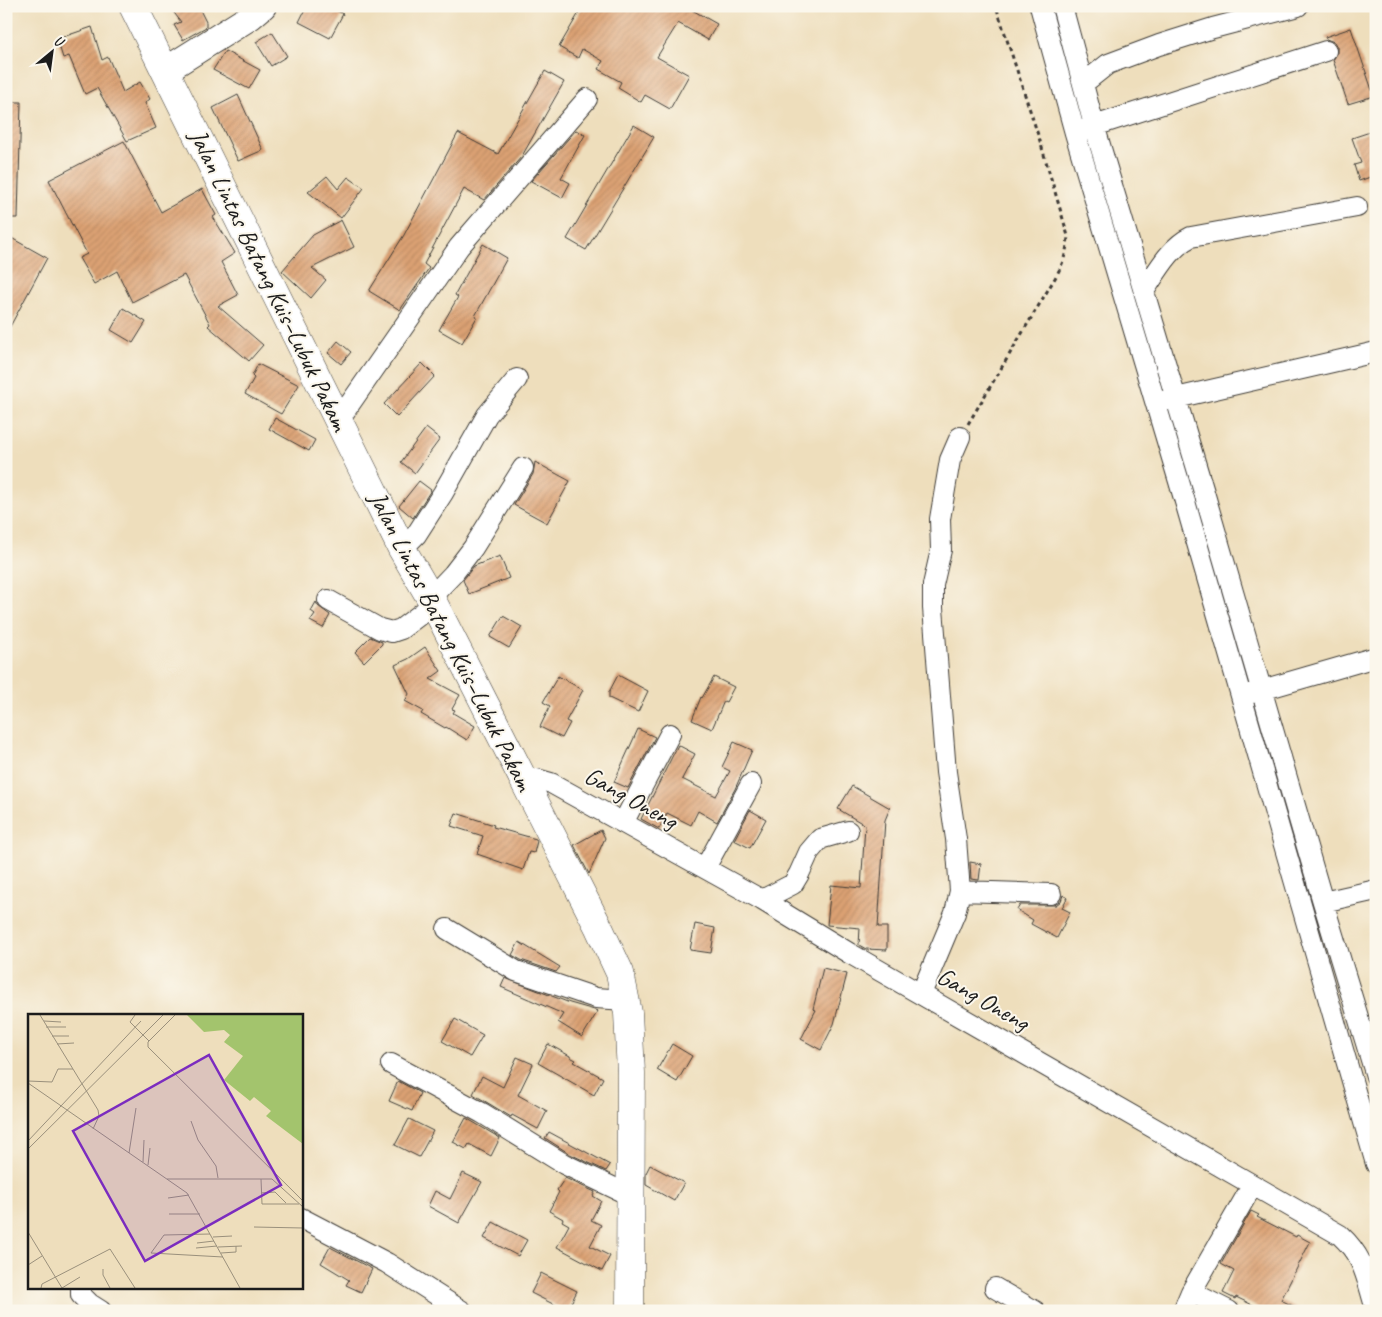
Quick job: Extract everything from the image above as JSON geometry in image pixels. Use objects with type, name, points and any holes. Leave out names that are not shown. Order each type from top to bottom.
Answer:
[{"type":"highway","name":"Jalan Lintas Batang Kuis–Lubuk Pakam","points":[[133,6],[402,549],[432,601],[599,928],[620,973],[628,1013],[630,1073],[630,1311]]},
{"type":"main road","points":[[166,70],[250,17],[263,6]]},
{"type":"street","points":[[1040,6],[1075,133],[1186,505],[1376,1164]]},
{"type":"street","points":[[1062,6],[1094,124],[1376,1076]]},
{"type":"street","points":[[1084,83],[1108,64],[1159,45],[1213,28],[1298,6]]},
{"type":"street","points":[[1075,133],[1094,124],[1326,51]]},
{"type":"street","points":[[338,421],[459,247],[587,99]]},
{"type":"street","points":[[1144,291],[1174,249],[1191,237],[1357,207]]},
{"type":"street","points":[[1154,402],[1376,352]]},
{"type":"street","points":[[402,549],[416,535],[443,493],[487,415],[516,379]]},
{"type":"street","points":[[921,994],[955,913],[960,891],[956,839],[946,772],[933,608],[933,585],[941,550],[940,519],[950,460],[960,437]]},
{"type":"street","points":[[328,600],[380,628],[392,632],[401,629],[432,601],[454,574],[473,548],[523,468]]},
{"type":"street","points":[[1240,696],[1376,657]]},
{"type":"street","points":[[623,824],[670,734]]},
{"type":"street","name":"Gang Oneng","points":[[524,780],[537,779],[551,783],[705,868],[1252,1186],[1340,1235],[1352,1247],[1360,1259],[1376,1309]]},
{"type":"street","points":[[705,868],[750,784]]},
{"type":"street","points":[[762,900],[793,884],[810,852],[820,839],[848,831]]},
{"type":"street","points":[[1323,902],[1376,890]]},
{"type":"street","points":[[960,891],[1051,894]]},
{"type":"street","points":[[447,929],[516,971],[596,998],[625,1000]]},
{"type":"street","points":[[392,1064],[482,1113],[564,1164],[631,1196]]},
{"type":"street","points":[[1183,1311],[1191,1292],[1252,1186]]},
{"type":"street","points":[[302,1219],[387,1263],[462,1311]]},
{"type":"street","points":[[995,1288],[1035,1311]]},
{"type":"street","points":[[81,1290],[81,1295],[101,1311]]},
{"type":"street","points":[[1191,1292],[1229,1311]]},
{"type":"path","points":[[960,437],[1064,262],[1068,236],[1040,141],[996,6]]},
{"type":"building","points":[[169,6],[198,6],[206,22],[206,27],[183,40],[174,25],[181,22]]},
{"type":"building","points":[[307,6],[328,6],[343,14],[330,38],[299,22]]},
{"type":"building","points":[[583,6],[685,6],[717,24],[708,40],[678,23],[657,57],[689,75],[670,109],[645,95],[641,102],[618,88],[621,82],[598,69],[603,61],[582,49],[578,58],[559,47]]},
{"type":"building","points":[[92,27],[102,60],[108,57],[123,92],[140,82],[150,99],[145,103],[156,128],[127,141],[97,88],[85,94],[69,56],[63,58],[57,39]]},
{"type":"building","points":[[1351,28],[1374,96],[1348,104],[1333,60],[1337,54],[1337,47],[1334,42],[1325,37]]},
{"type":"building","points":[[272,32],[287,56],[271,66],[256,42]]},
{"type":"building","points":[[225,51],[260,70],[249,89],[213,70]]},
{"type":"building","points":[[545,71],[564,82],[522,156],[484,200],[464,189],[424,264],[429,268],[400,310],[369,291],[404,235],[458,133],[498,154]]},
{"type":"building","points":[[238,95],[263,150],[238,161],[213,108]]},
{"type":"building","points":[[6,102],[21,102],[18,218],[6,218]]},
{"type":"building","points":[[634,125],[654,137],[586,250],[567,239]]},
{"type":"building","points":[[576,130],[585,135],[561,178],[570,183],[562,198],[531,181]]},
{"type":"building","points":[[1376,130],[1376,175],[1359,181],[1354,165],[1361,163],[1352,138]]},
{"type":"building","points":[[124,141],[161,212],[202,189],[216,215],[213,217],[235,253],[221,262],[238,295],[218,306],[263,345],[249,361],[208,326],[210,324],[184,275],[132,302],[117,271],[94,284],[79,258],[87,254],[49,180]]},
{"type":"building","points":[[327,176],[338,189],[348,177],[364,188],[341,218],[308,192]]},
{"type":"building","points":[[341,220],[354,247],[312,268],[326,280],[311,298],[282,271],[313,235]]},
{"type":"building","points":[[6,235],[47,258],[6,334]]},
{"type":"building","points":[[483,244],[507,258],[462,343],[439,330],[458,297],[455,295]]},
{"type":"building","points":[[123,308],[146,322],[133,343],[111,330]]},
{"type":"building","points":[[338,341],[351,352],[341,364],[328,353]]},
{"type":"building","points":[[422,363],[435,376],[397,417],[384,404]]},
{"type":"building","points":[[258,364],[299,385],[281,414],[245,394],[254,378],[252,376]]},
{"type":"building","points":[[275,418],[315,440],[309,451],[269,429]]},
{"type":"building","points":[[426,428],[440,439],[415,473],[401,462]]},
{"type":"building","points":[[535,462],[570,481],[547,523],[514,505],[533,474]]},
{"type":"building","points":[[419,481],[431,490],[413,518],[399,506]]},
{"type":"building","points":[[500,556],[509,578],[469,594],[463,580],[474,566]]},
{"type":"building","points":[[316,602],[318,606],[330,615],[323,628],[310,621],[315,614],[311,611]]},
{"type":"building","points":[[503,616],[522,627],[509,648],[490,637]]},
{"type":"building","points":[[370,637],[382,642],[382,644],[364,662],[355,652]]},
{"type":"building","points":[[425,647],[441,671],[430,679],[460,695],[452,709],[455,710],[453,713],[475,726],[467,740],[421,714],[423,711],[405,701],[409,694],[395,665],[408,659]]},
{"type":"building","points":[[618,675],[648,691],[638,712],[609,698],[609,692]]},
{"type":"building","points":[[558,676],[583,690],[566,721],[570,723],[562,738],[540,727],[550,706],[543,702]]},
{"type":"building","points":[[714,677],[734,687],[726,702],[724,701],[712,729],[692,720],[701,697]]},
{"type":"building","points":[[638,729],[655,737],[628,788],[614,782]]},
{"type":"building","points":[[734,742],[752,750],[735,789],[717,822],[698,811],[691,825],[667,813],[659,829],[641,819],[678,745],[695,754],[682,779],[716,796],[730,771],[722,767]]},
{"type":"building","points":[[852,786],[890,808],[885,820],[878,927],[887,927],[887,950],[866,949],[859,945],[860,928],[827,925],[831,885],[861,888],[865,825],[838,809]]},
{"type":"building","points":[[750,810],[766,819],[750,848],[734,840]]},
{"type":"building","points":[[456,813],[494,825],[493,827],[536,839],[534,853],[529,852],[523,870],[477,854],[483,836],[451,826]]},
{"type":"building","points":[[601,830],[605,838],[589,874],[574,845]]},
{"type":"building","points":[[970,862],[981,864],[979,880],[971,879]]},
{"type":"building","points":[[1063,895],[1067,898],[1062,908],[1070,912],[1057,938],[1031,924],[1033,920],[1017,910],[1020,905],[1056,905],[1061,901]]},
{"type":"building","points":[[695,924],[715,928],[711,953],[690,950]]},
{"type":"building","points":[[519,942],[560,967],[556,972],[512,955]]},
{"type":"building","points":[[823,968],[847,974],[834,1024],[821,1050],[801,1039],[816,1010],[813,1009]]},
{"type":"building","points":[[505,978],[570,1003],[598,1011],[582,1037],[558,1022],[563,1014],[501,987]]},
{"type":"building","points":[[455,1019],[483,1035],[470,1057],[442,1041]]},
{"type":"building","points":[[548,1044],[576,1060],[574,1062],[603,1078],[594,1095],[538,1063]]},
{"type":"building","points":[[672,1044],[692,1056],[677,1082],[657,1070]]},
{"type":"building","points":[[517,1057],[533,1064],[518,1095],[547,1111],[538,1129],[512,1115],[511,1117],[473,1094],[482,1076],[503,1087]]},
{"type":"building","points":[[398,1081],[420,1093],[412,1111],[389,1101]]},
{"type":"building","points":[[466,1118],[500,1138],[491,1156],[469,1144],[466,1149],[453,1142]]},
{"type":"building","points":[[409,1119],[433,1131],[419,1157],[395,1145]]},
{"type":"building","points":[[549,1132],[610,1165],[606,1171],[570,1154],[545,1138]]},
{"type":"building","points":[[650,1165],[684,1183],[674,1201],[646,1185],[646,1173]]},
{"type":"building","points":[[463,1173],[482,1182],[459,1223],[428,1206],[435,1191],[450,1199]]},
{"type":"building","points":[[565,1178],[595,1192],[593,1196],[601,1201],[591,1220],[601,1225],[590,1246],[610,1256],[602,1271],[557,1247],[569,1225],[549,1211],[559,1192],[557,1190]]},
{"type":"building","points":[[1251,1211],[1259,1215],[1257,1217],[1310,1242],[1281,1300],[1303,1311],[1265,1311],[1223,1293],[1234,1271],[1221,1264]]},
{"type":"building","points":[[493,1222],[527,1240],[518,1256],[484,1238]]},
{"type":"building","points":[[330,1247],[372,1269],[361,1292],[346,1285],[349,1280],[321,1263]]},
{"type":"building","points":[[541,1273],[577,1291],[567,1311],[531,1293]]}]
